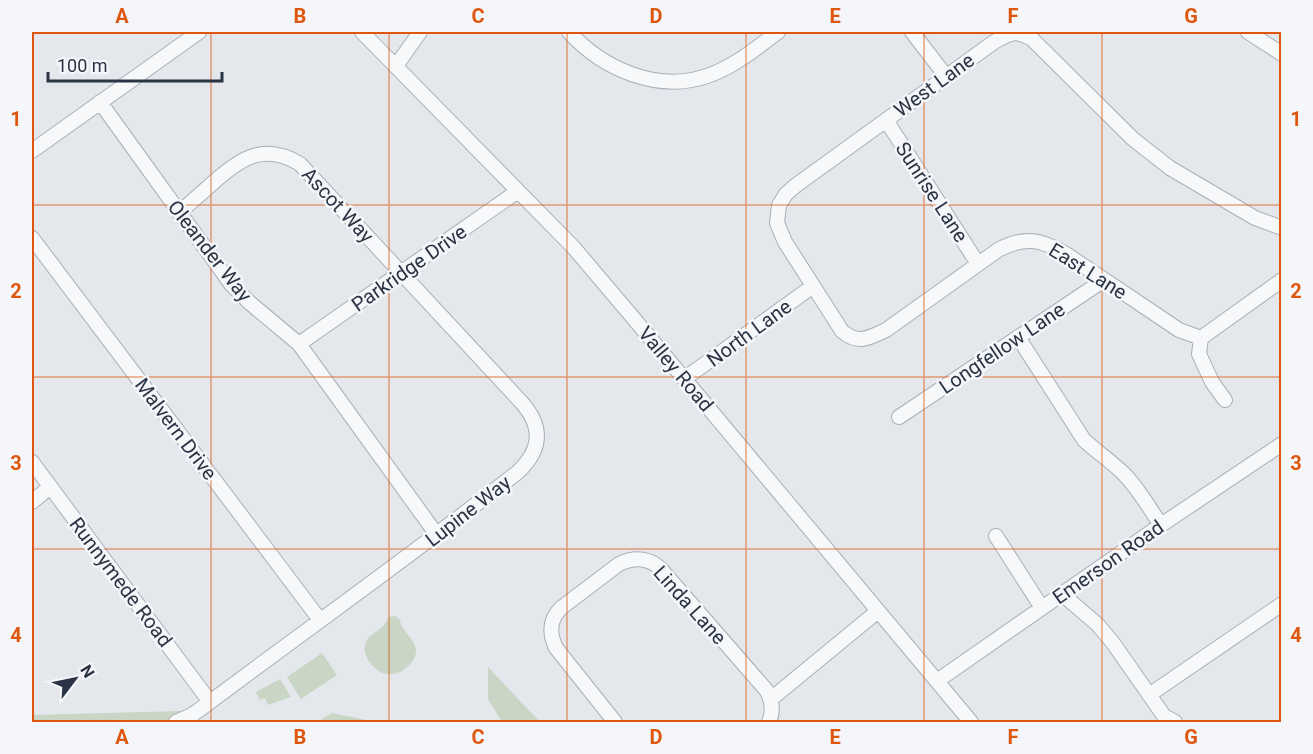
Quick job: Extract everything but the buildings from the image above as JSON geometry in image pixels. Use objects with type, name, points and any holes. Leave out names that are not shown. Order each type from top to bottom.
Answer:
[{"type":"street","points":[[32,151],[199,32]]},
{"type":"street","name":"Valley Road","points":[[362,32],[574,248],[971,723]]},
{"type":"street","points":[[396,66],[420,32]]},
{"type":"street","points":[[569,32],[594,55],[611,65],[640,77],[671,81],[688,81],[727,68],[778,32]]},
{"type":"street","points":[[912,32],[946,76]]},
{"type":"street","name":"West Lane","points":[[813,286],[785,242],[777,223],[779,205],[786,194],[946,76],[1010,33],[1020,32],[1032,39],[1133,139],[1170,168],[1255,218],[1281,228]]},
{"type":"street","points":[[1248,32],[1281,54]]},
{"type":"street","name":"Oleander Way","points":[[100,102],[231,284],[299,344],[437,535]]},
{"type":"street","name":"Sunrise Lane","points":[[886,120],[978,264]]},
{"type":"street","name":"Ascot Way","points":[[179,213],[227,171],[247,157],[268,153],[279,155],[300,164],[401,273]]},
{"type":"street","name":"Parkridge Drive","points":[[299,344],[518,191]]},
{"type":"street","name":"Malvern Drive","points":[[32,238],[320,620]]},
{"type":"street","name":"East Lane","points":[[813,286],[842,331],[848,336],[860,339],[869,338],[886,330],[998,250],[1013,242],[1032,241],[1050,245],[1179,330],[1201,338]]},
{"type":"street","name":"Lupine Way","points":[[176,723],[192,715],[437,535],[528,463],[536,447],[536,428],[523,404],[401,273]]},
{"type":"street","name":"Longfellow Lane","points":[[899,417],[1104,280]]},
{"type":"street","points":[[1225,400],[1212,381],[1199,354],[1201,338],[1281,280]]},
{"type":"street","name":"North Lane","points":[[684,379],[813,286]]},
{"type":"street","points":[[1018,337],[1084,440],[1136,487],[1161,525]]},
{"type":"street","name":"Emerson Road","points":[[937,681],[1281,444]]},
{"type":"street","name":"Runnymede Road","points":[[32,462],[210,702]]},
{"type":"street","points":[[32,502],[50,487]]},
{"type":"street","points":[[996,537],[1042,608]]},
{"type":"street","name":"Linda Lane","points":[[615,723],[556,648],[550,630],[556,613],[561,608],[628,559],[648,560],[660,568],[762,685],[771,699]]},
{"type":"street","points":[[1062,594],[1098,626],[1113,643],[1164,716],[1175,723]]},
{"type":"street","points":[[1149,695],[1280,607]]},
{"type":"street","points":[[770,723],[771,699],[878,611]]},
{"type":"green space","points":[[395,616],[414,643],[416,652],[415,657],[405,669],[389,674],[378,670],[369,662],[365,645],[389,617]]},
{"type":"green space","points":[[322,653],[337,675],[301,699],[287,677]]},
{"type":"green space","points":[[488,667],[540,722],[502,722],[488,699]]},
{"type":"green space","points":[[280,679],[291,697],[268,705],[265,698],[260,700],[256,692]]},
{"type":"green space","points":[[182,711],[184,722],[32,722],[32,715]]},
{"type":"green space","points":[[332,713],[376,722],[317,722]]}]
